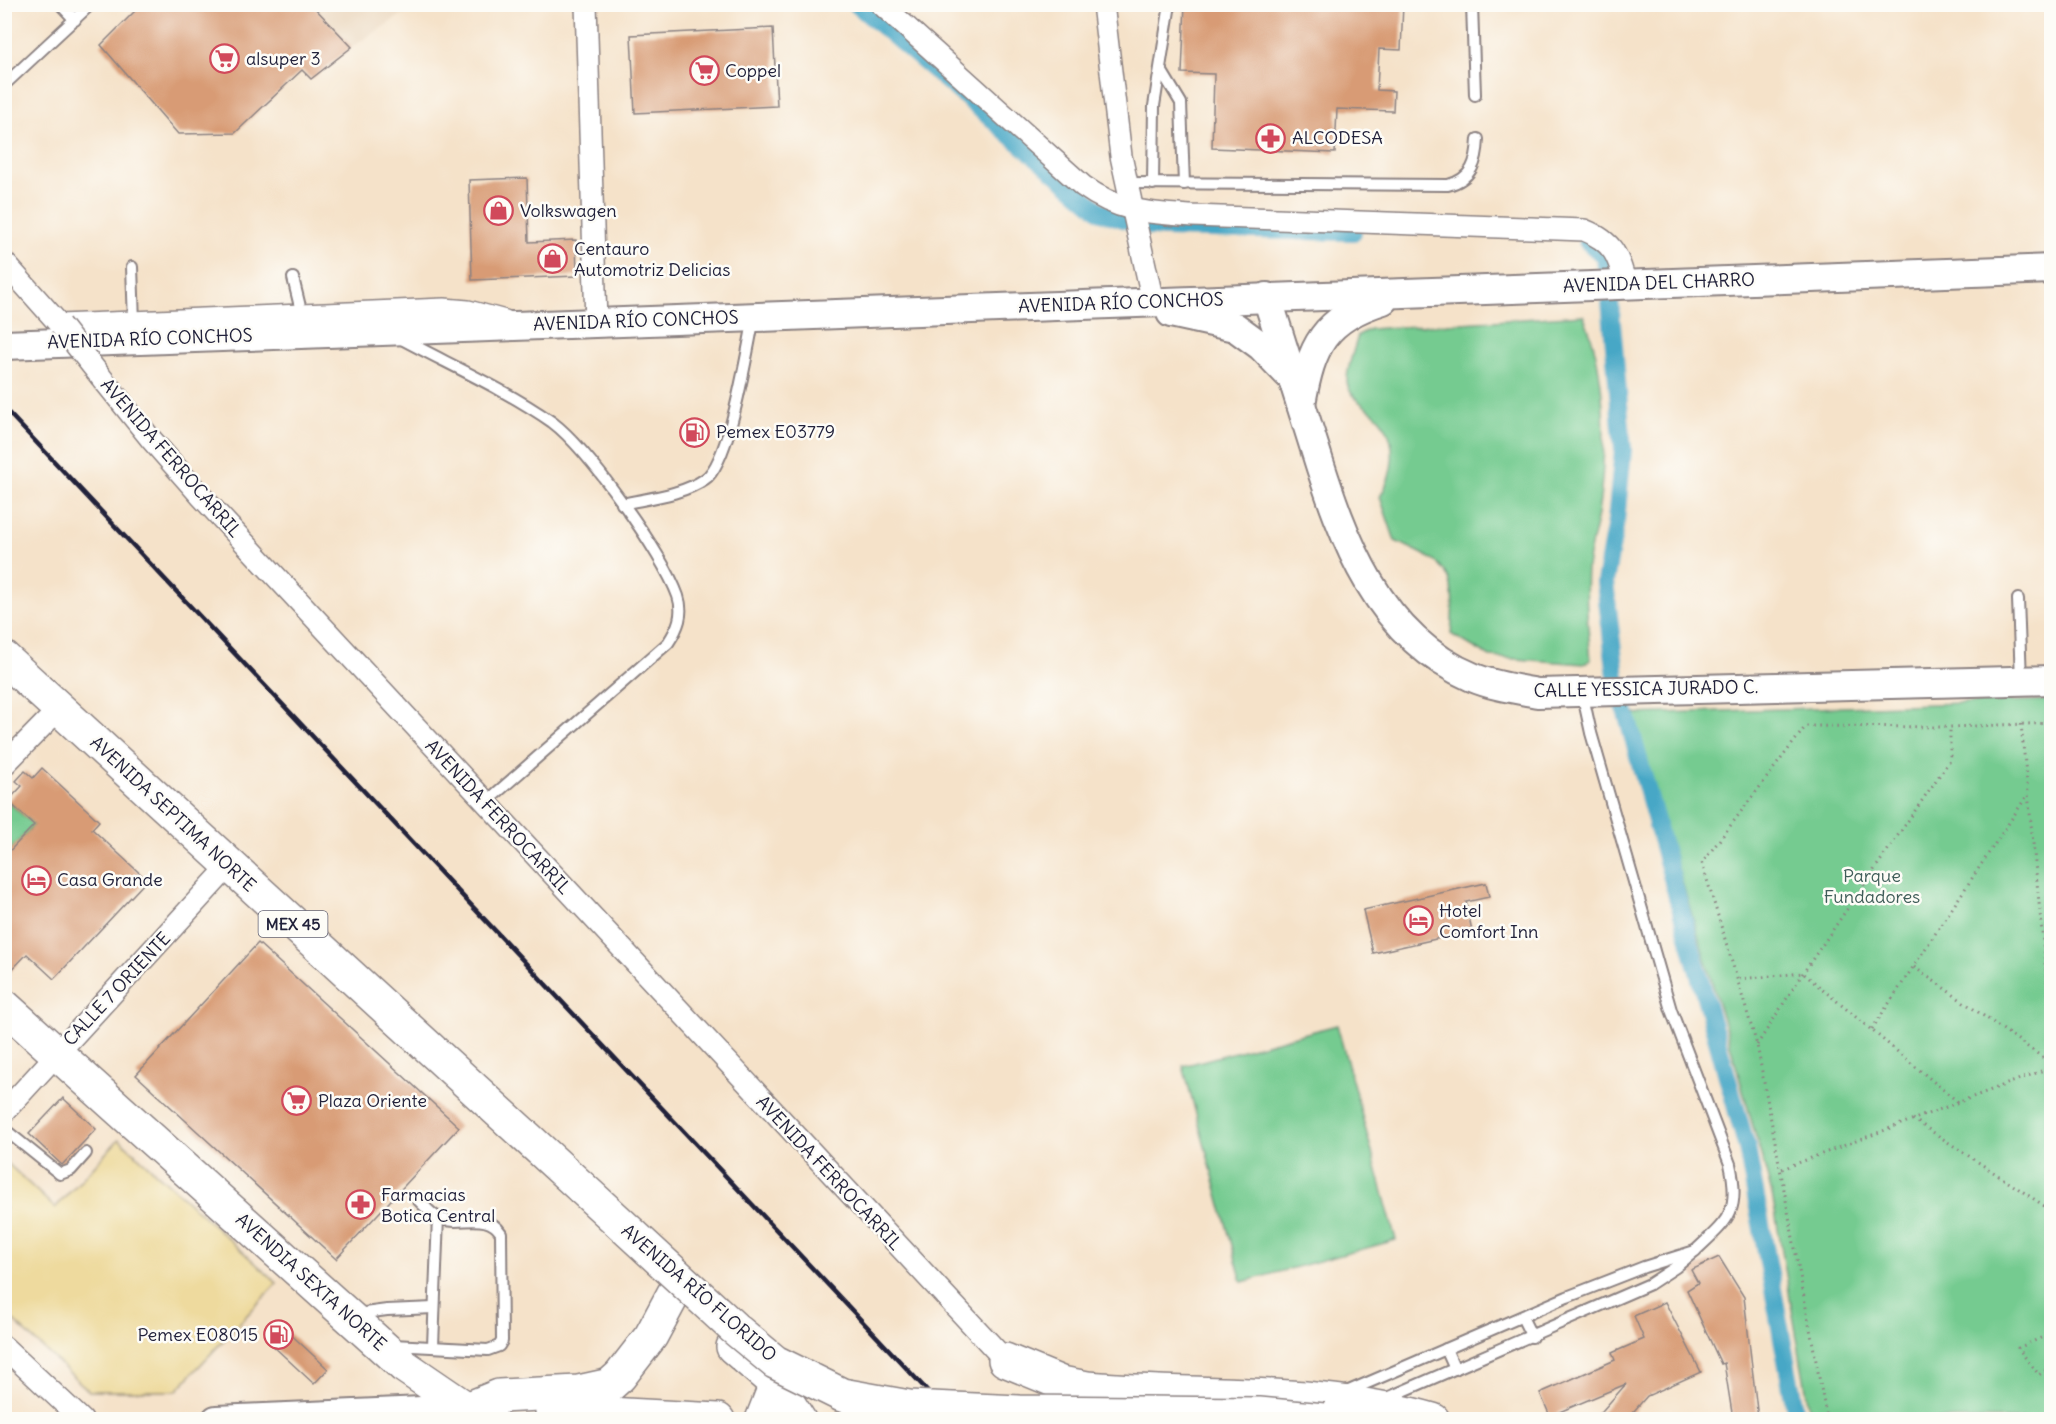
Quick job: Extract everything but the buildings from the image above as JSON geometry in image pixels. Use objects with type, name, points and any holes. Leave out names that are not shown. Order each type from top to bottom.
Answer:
[{"type":"main road","name":"AVENIDA DEL CHARRO","points":[[1267,297],[2052,269]]},
{"type":"main road","points":[[1301,406],[1312,356],[1328,329],[1365,306],[1405,293]]},
{"type":"main road","name":"AVENIDA RÍO CONCHOS","points":[[4,345],[1267,297]]},
{"type":"main road","name":"CALLE YESSICA JURADO C.","points":[[1267,297],[1331,501],[1353,556],[1371,590],[1395,619],[1445,663],[1472,678],[1506,688],[1538,693],[2052,680]]},
{"type":"main road","points":[[1140,302],[1235,327],[1261,346],[1293,379]]},
{"type":"main road","name":"AVENIDA SEPTIMA NORTE","points":[[4,658],[582,1188]]},
{"type":"main road","name":"AVENDIA SEXTA NORTE","points":[[4,1006],[404,1366],[478,1416]]},
{"type":"main road","points":[[533,1144],[558,1185],[776,1384],[799,1419]]},
{"type":"main road","points":[[533,1144],[555,1152],[573,1164],[749,1321],[766,1346],[776,1384],[762,1419]]},
{"type":"main road","name":"AVENIDA RÍO FLORIDO","points":[[582,1188],[734,1328],[775,1362],[842,1395],[909,1407],[1041,1412],[1258,1414],[1329,1409]]},
{"type":"main road","points":[[478,1416],[499,1396],[578,1392],[610,1385],[620,1376],[651,1336],[674,1293]]},
{"type":"main road","points":[[1005,1360],[1061,1383],[1126,1392],[1329,1409],[1371,1405],[1433,1419]]},
{"type":"main road","points":[[1005,1360],[1053,1419]]},
{"type":"main road","points":[[1102,1419],[1107,1408],[1126,1392]]},
{"type":"main road","points":[[216,1419],[606,1413],[718,1419]]},
{"type":"street","points":[[586,4],[596,322]]},
{"type":"street","points":[[881,4],[1083,186],[1133,218],[1192,216],[1584,230],[1607,241],[1613,249],[1626,285]]},
{"type":"street","points":[[1103,4],[1125,183],[1133,218],[1140,302]]},
{"type":"street","name":"AVENIDA FERROCARRIL","points":[[4,262],[60,325],[150,438],[201,496],[1005,1360]]},
{"type":"street","points":[[60,325],[444,309],[468,311],[518,326]]},
{"type":"street","points":[[4,765],[59,709]]},
{"type":"street","name":"CALLE 7 ORIENTE","points":[[5,1115],[229,866]]},
{"type":"street","points":[[4,1347],[82,1419]]},
{"type":"lane","points":[[60,4],[75,20]]},
{"type":"lane","points":[[4,85],[91,4]]},
{"type":"lane","points":[[1153,184],[1153,123],[1170,4]]},
{"type":"lane","points":[[1472,4],[1475,94]]},
{"type":"lane","points":[[1161,70],[1181,103],[1184,184]]},
{"type":"lane","points":[[1125,183],[1448,185],[1461,182],[1468,176],[1475,164],[1478,139]]},
{"type":"lane","points":[[132,267],[134,322]]},
{"type":"lane","points":[[293,278],[303,315]]},
{"type":"lane","points":[[622,504],[684,490],[708,478],[714,470],[730,424],[755,317]]},
{"type":"lane","points":[[385,330],[526,405],[554,424],[573,441],[645,537],[678,596],[679,626],[668,643],[485,803]]},
{"type":"lane","points":[[2018,599],[2021,681]]},
{"type":"lane","points":[[1371,1405],[1650,1284],[1676,1267],[1724,1224],[1734,1204],[1735,1186],[1730,1164],[1671,1010],[1591,733],[1606,691]]},
{"type":"lane","points":[[5,1115],[60,1174],[71,1170],[86,1153]]},
{"type":"lane","points":[[381,1346],[433,1346],[455,1350],[494,1349],[500,1346],[503,1336],[501,1233],[497,1227],[485,1221],[438,1217],[417,1199]]},
{"type":"lane","points":[[433,1346],[438,1217]]},
{"type":"lane","points":[[1329,1409],[1446,1349],[1600,1284],[1695,1251]]},
{"type":"lane","points":[[1600,1284],[1609,1302]]},
{"type":"lane","points":[[348,1316],[387,1310],[434,1308]]},
{"type":"lane","points":[[1522,1317],[1532,1337]]},
{"type":"lane","points":[[1446,1349],[1455,1369]]},
{"type":"path","points":[[1827,1419],[1782,1169],[1757,1046],[1702,862],[1806,726],[1950,727],[2052,723]]},
{"type":"path","points":[[2021,724],[2052,1031]]},
{"type":"path","points":[[1757,1046],[1803,973],[1950,760],[1950,727]]},
{"type":"path","points":[[1872,1029],[2028,794]]},
{"type":"path","points":[[1914,967],[2052,1066]]},
{"type":"path","points":[[1738,979],[1803,973],[1958,1102]]},
{"type":"path","points":[[1782,1169],[2052,1066]]},
{"type":"path","points":[[1913,1119],[2052,1211]]},
{"type":"path","points":[[2052,1333],[2018,1348],[2039,1376],[2052,1366]]},
{"type":"shaded area","points":[[311,5],[417,5],[352,47]]},
{"type":"green space","points":[[1583,315],[1597,361],[1604,439],[1598,514],[1587,568],[1591,660],[1584,664],[1490,657],[1451,634],[1451,584],[1439,565],[1395,541],[1380,497],[1391,468],[1390,437],[1379,418],[1359,402],[1351,392],[1347,380],[1350,363],[1358,335],[1370,329]]},
{"type":"green space","name":"Parque Fundadores","points":[[2051,700],[2051,1419],[1811,1419],[1772,1194],[1722,1016],[1632,714]]},
{"type":"green space","points":[[4,798],[34,825],[4,857]]},
{"type":"green space","points":[[1337,1025],[1396,1240],[1242,1282],[1183,1066]]},
{"type":"sand","points":[[119,1139],[277,1283],[176,1391],[89,1391],[5,1313],[5,1161],[55,1208]]},
{"type":"waterway","points":[[856,4],[1101,212],[1145,226],[1164,228],[1353,232]]},
{"type":"waterway","points":[[1587,241],[1604,256],[1607,270]]},
{"type":"waterway","points":[[1610,300],[1623,450],[1616,521],[1605,582],[1616,677],[1747,1148],[1797,1420]]},
{"type":"railway","points":[[4,408],[955,1420]]},
{"type":"place","name":"alsuper 3","points":[[225,59]]},
{"type":"place","name":"Coppel","points":[[704,71]]},
{"type":"place","name":"ALCODESA","points":[[1271,138]]},
{"type":"place","name":"Volkswagen","points":[[499,211]]},
{"type":"place","name":"Centauro Automotriz Delicias","points":[[553,259]]},
{"type":"place","name":"Pemex E03779","points":[[695,432]]},
{"type":"place","name":"Casa Grande","points":[[36,880]]},
{"type":"place","name":"Hotel Comfort Inn","points":[[1418,921]]},
{"type":"place","name":"Plaza Oriente","points":[[297,1101]]},
{"type":"place","name":"Farmacias Botica Central","points":[[360,1205]]},
{"type":"place","name":"Pemex E08015","points":[[279,1335]]}]
